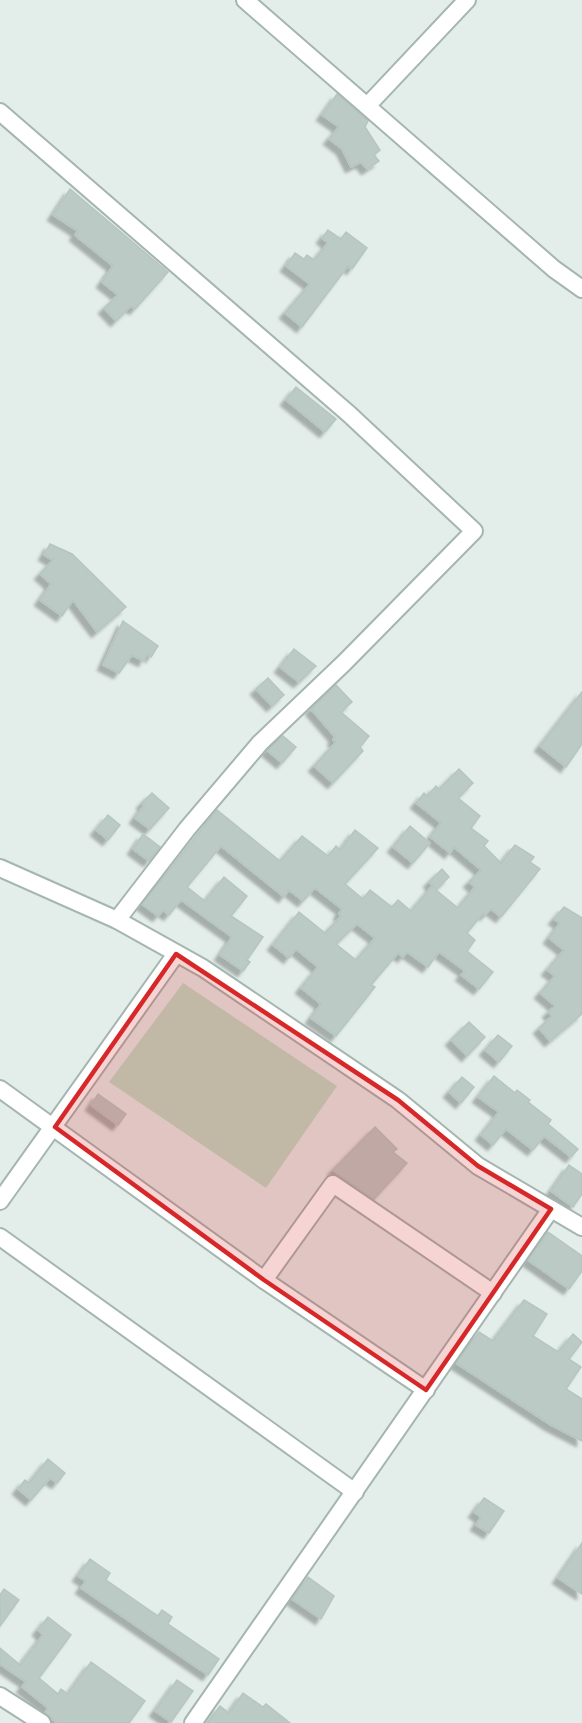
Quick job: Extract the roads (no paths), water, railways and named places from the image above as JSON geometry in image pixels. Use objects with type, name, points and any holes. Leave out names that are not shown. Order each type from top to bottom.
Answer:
[{"type":"street","points":[[245,0],[554,269],[582,289]]},
{"type":"street","points":[[368,105],[467,0]]},
{"type":"street","points":[[0,112],[349,414],[474,531],[344,663],[260,743],[187,829],[117,920]]},
{"type":"street","points":[[0,868],[117,920],[203,968],[398,1100],[478,1166],[582,1227]]},
{"type":"street","points":[[0,1201],[55,1127],[176,954]]},
{"type":"street","points":[[0,1089],[264,1280],[426,1390]]},
{"type":"street","points":[[264,1280],[333,1184],[493,1293]]},
{"type":"street","points":[[193,1723],[551,1209]]},
{"type":"street","points":[[0,1237],[355,1492]]},
{"type":"street","points":[[0,1696],[42,1723]]}]
